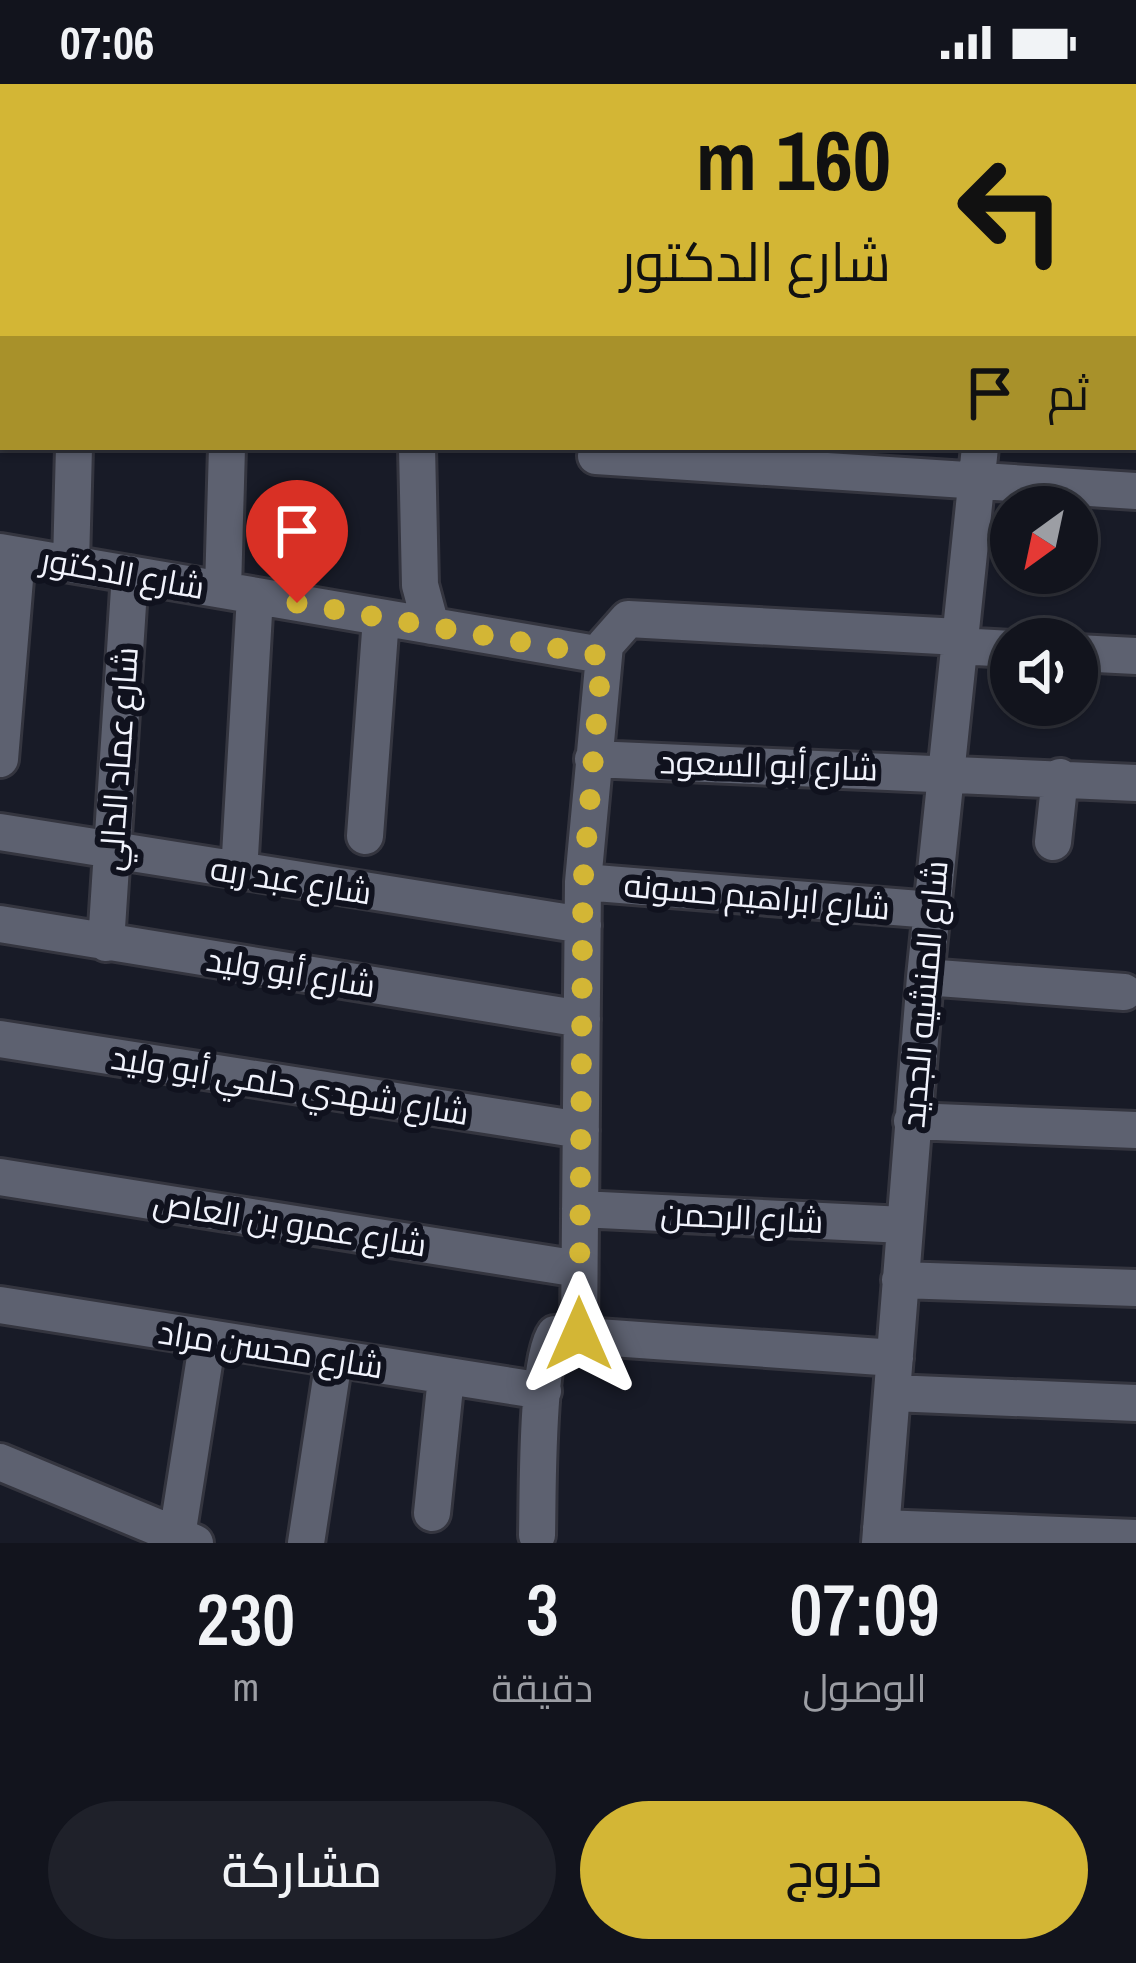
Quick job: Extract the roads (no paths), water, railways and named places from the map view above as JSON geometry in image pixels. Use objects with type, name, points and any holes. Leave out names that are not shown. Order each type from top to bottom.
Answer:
[{"type":"street","points":[[71,564],[74,450]]},
{"type":"street","points":[[227,450],[239,593],[239,873]]},
{"type":"street","points":[[417,450],[419,585],[431,626]]},
{"type":"street","points":[[596,457],[978,463],[1136,490]]},
{"type":"street","name":"شارع المنشيه الجديد","points":[[881,1535],[925,977],[978,463]]},
{"type":"street","points":[[0,759],[9,554]]},
{"type":"street","name":"شارع الدكتور","points":[[9,554],[602,656]]},
{"type":"street","name":"شارع عماد الدالي","points":[[106,943],[130,574]]},
{"type":"street","points":[[365,836],[381,618]]},
{"type":"street","points":[[579,1334],[583,882],[602,656],[618,624],[628,619],[990,646]]},
{"type":"street","points":[[1098,654],[1136,656]]},
{"type":"street","name":"شارع أبو السعود","points":[[593,759],[1136,783]]},
{"type":"street","points":[[1053,842],[1060,778]]},
{"type":"street","name":"شارع عبد ربه","points":[[0,832],[583,925]]},
{"type":"street","name":"شارع ابراهيم حسونه","points":[[583,882],[932,910]]},
{"type":"street","name":"شارع أبو وليد","points":[[0,924],[582,1019]]},
{"type":"street","points":[[925,977],[1124,992]]},
{"type":"street","name":"شارع شهدي حلمي أبو وليد","points":[[0,1040],[581,1130]]},
{"type":"street","points":[[912,1121],[1136,1130]]},
{"type":"street","name":"شارع عمرو بن العاص","points":[[0,1177],[579,1269]]},
{"type":"street","name":"شارع الرحمن","points":[[580,1209],[904,1225]]},
{"type":"street","points":[[900,1280],[1136,1288]]},
{"type":"street","name":"شارع محسن مراد","points":[[0,1305],[543,1391]]},
{"type":"street","points":[[537,1535],[543,1391],[549,1340],[555,1334],[1136,1402]]},
{"type":"street","points":[[0,1462],[186,1539],[208,1338]]},
{"type":"street","points":[[306,1543],[334,1359]]},
{"type":"street","points":[[432,1513],[446,1376]]},
{"type":"street","points":[[881,1535],[1136,1538]]}]
